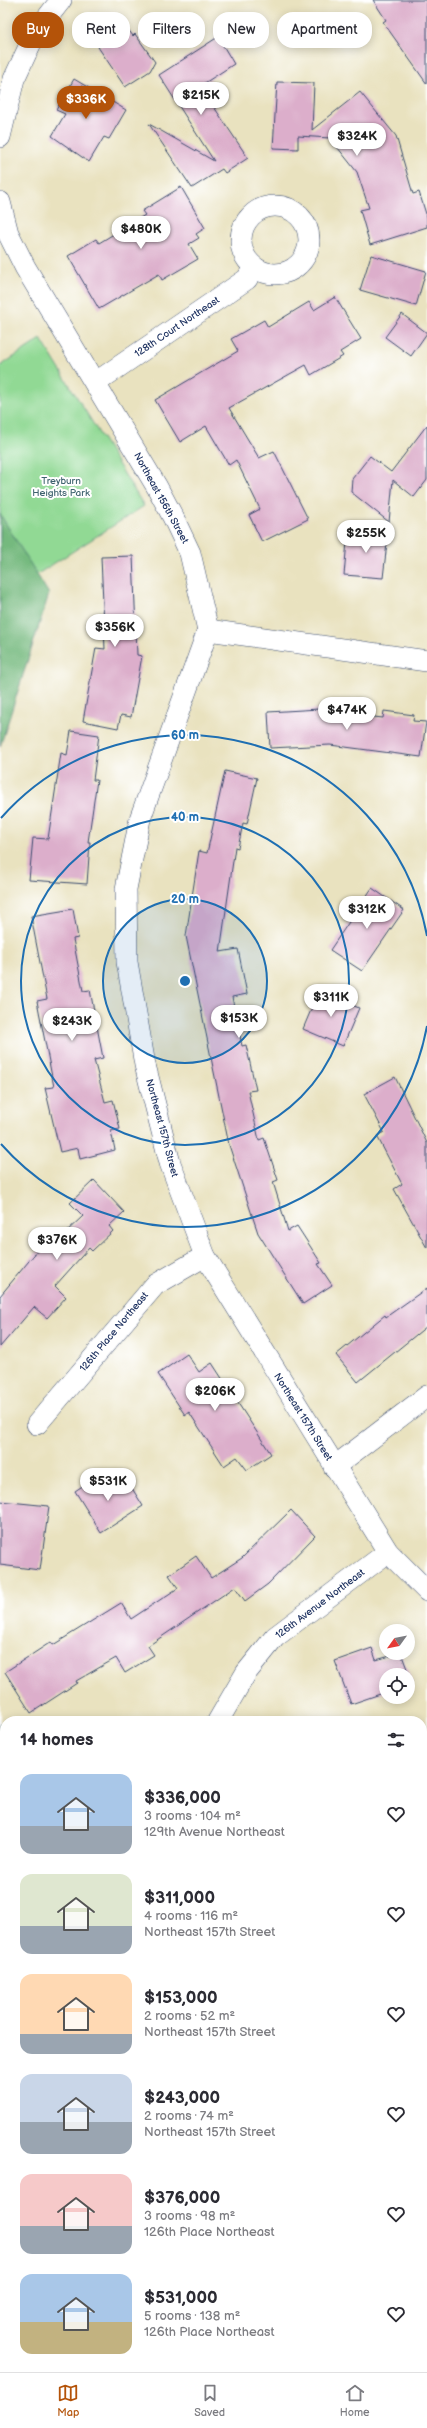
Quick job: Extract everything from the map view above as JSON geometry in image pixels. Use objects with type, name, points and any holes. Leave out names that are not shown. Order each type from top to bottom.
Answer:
[{"type":"street","points":[[0,137],[14,79],[36,32],[60,0]]},
{"type":"street","name":"Northeast 156th Street","points":[[0,202],[8,233],[25,267],[157,487],[190,553],[208,630]]},
{"type":"street","name":"128th Court Northeast","points":[[95,383],[247,279],[254,267]]},
{"type":"street","points":[[208,630],[427,660]]},
{"type":"street","name":"Northeast 157th Street","points":[[208,630],[140,819],[126,889],[127,962],[145,1065],[170,1163],[205,1256],[334,1467],[388,1552],[427,1592]]},
{"type":"street","name":"126th Place Northeast","points":[[37,1424],[154,1285],[205,1256]]},
{"type":"street","points":[[334,1467],[427,1396]]},
{"type":"street","name":"126th Avenue Northeast","points":[[221,1716],[246,1673],[275,1637],[388,1552]]},
{"type":"green space","name":"Treyburn Heights Park","points":[[41,339],[144,506],[25,582],[0,543],[0,366]]},
{"type":"green space","points":[[0,514],[49,594],[0,747]]},
{"type":"building","points":[[373,0],[427,0],[427,84],[383,22],[386,20]]},
{"type":"building","points":[[130,32],[133,36],[135,34],[138,38],[138,48],[145,48],[155,62],[150,71],[125,87],[99,48],[130,48]]},
{"type":"building","points":[[213,40],[213,48],[225,48],[234,64],[200,86],[248,158],[225,173],[222,169],[192,188],[149,124],[214,161],[159,75],[201,48],[205,48],[205,45]]},
{"type":"building","points":[[74,79],[126,110],[109,139],[104,137],[89,162],[52,136],[65,114],[56,110]]},
{"type":"building","points":[[277,82],[314,83],[312,130],[360,92],[396,136],[413,194],[419,192],[427,217],[427,227],[370,245],[360,210],[369,208],[357,172],[330,138],[298,136],[298,149],[273,148]]},
{"type":"building","points":[[181,187],[205,228],[196,234],[199,238],[189,244],[198,259],[162,280],[159,274],[99,309],[68,256],[96,239],[99,243],[145,215],[142,211]]},
{"type":"building","points":[[371,255],[426,271],[416,306],[360,290]]},
{"type":"building","points":[[335,297],[361,339],[340,352],[343,356],[311,375],[306,365],[229,408],[259,458],[274,451],[308,519],[262,542],[249,515],[260,509],[236,460],[229,465],[206,426],[180,442],[155,400],[238,351],[231,339],[264,320],[268,327],[309,302],[314,310]]},
{"type":"building","points":[[402,314],[427,333],[411,356],[385,337]]},
{"type":"building","points":[[427,425],[427,480],[414,497],[393,480],[389,522],[351,492],[352,479],[370,456],[391,472]]},
{"type":"building","points":[[348,530],[388,534],[383,578],[344,575]]},
{"type":"building","points":[[133,556],[137,655],[142,656],[131,717],[121,715],[118,728],[83,721],[96,648],[105,649],[101,557]]},
{"type":"building","points":[[336,708],[337,713],[383,718],[384,711],[414,715],[413,721],[426,722],[421,757],[330,745],[270,748],[268,712]]},
{"type":"building","points":[[71,731],[99,735],[93,780],[97,780],[88,842],[90,842],[87,884],[29,880],[33,838],[48,839],[61,753],[67,755]]},
{"type":"building","points":[[225,771],[257,778],[247,824],[243,823],[238,848],[235,847],[220,952],[238,949],[247,994],[232,997],[242,1046],[246,1045],[256,1090],[248,1091],[259,1140],[264,1138],[278,1180],[273,1182],[288,1231],[297,1226],[321,1263],[318,1264],[332,1285],[303,1304],[258,1233],[229,1145],[186,936],[199,851],[207,853]]},
{"type":"building","points":[[372,888],[404,910],[362,971],[330,950]]},
{"type":"building","points":[[73,909],[78,938],[73,939],[83,991],[90,990],[103,1058],[94,1060],[105,1102],[113,1100],[120,1129],[111,1131],[115,1150],[80,1159],[78,1148],[60,1152],[45,1088],[54,1087],[37,1001],[47,999],[31,916]]},
{"type":"building","points":[[319,991],[359,1008],[343,1046],[303,1029]]},
{"type":"building","points":[[395,1077],[427,1143],[427,1248],[394,1189],[402,1184],[377,1136],[384,1132],[364,1094]]},
{"type":"building","points":[[94,1180],[124,1212],[109,1226],[113,1231],[92,1251],[89,1248],[55,1286],[66,1297],[47,1318],[34,1307],[0,1347],[0,1296],[43,1244],[48,1249],[83,1216],[70,1203]]},
{"type":"building","points":[[427,1288],[427,1326],[358,1382],[336,1355],[385,1315],[386,1317]]},
{"type":"building","points":[[187,1354],[199,1372],[212,1363],[271,1454],[247,1470],[237,1457],[224,1466],[189,1412],[185,1415],[158,1374]]},
{"type":"building","points":[[99,1475],[107,1488],[125,1477],[143,1506],[101,1533],[75,1491]]},
{"type":"building","points":[[0,1501],[49,1506],[40,1570],[0,1565]]},
{"type":"building","points":[[291,1510],[315,1536],[268,1584],[245,1601],[235,1587],[148,1646],[154,1655],[125,1673],[116,1658],[76,1681],[77,1683],[31,1713],[5,1672],[51,1642],[53,1645],[121,1603],[131,1619],[178,1588],[169,1575],[196,1556],[211,1578],[242,1558]]},
{"type":"building","points":[[372,1648],[376,1660],[404,1660],[407,1668],[379,1668],[379,1694],[351,1704],[335,1661]]}]
